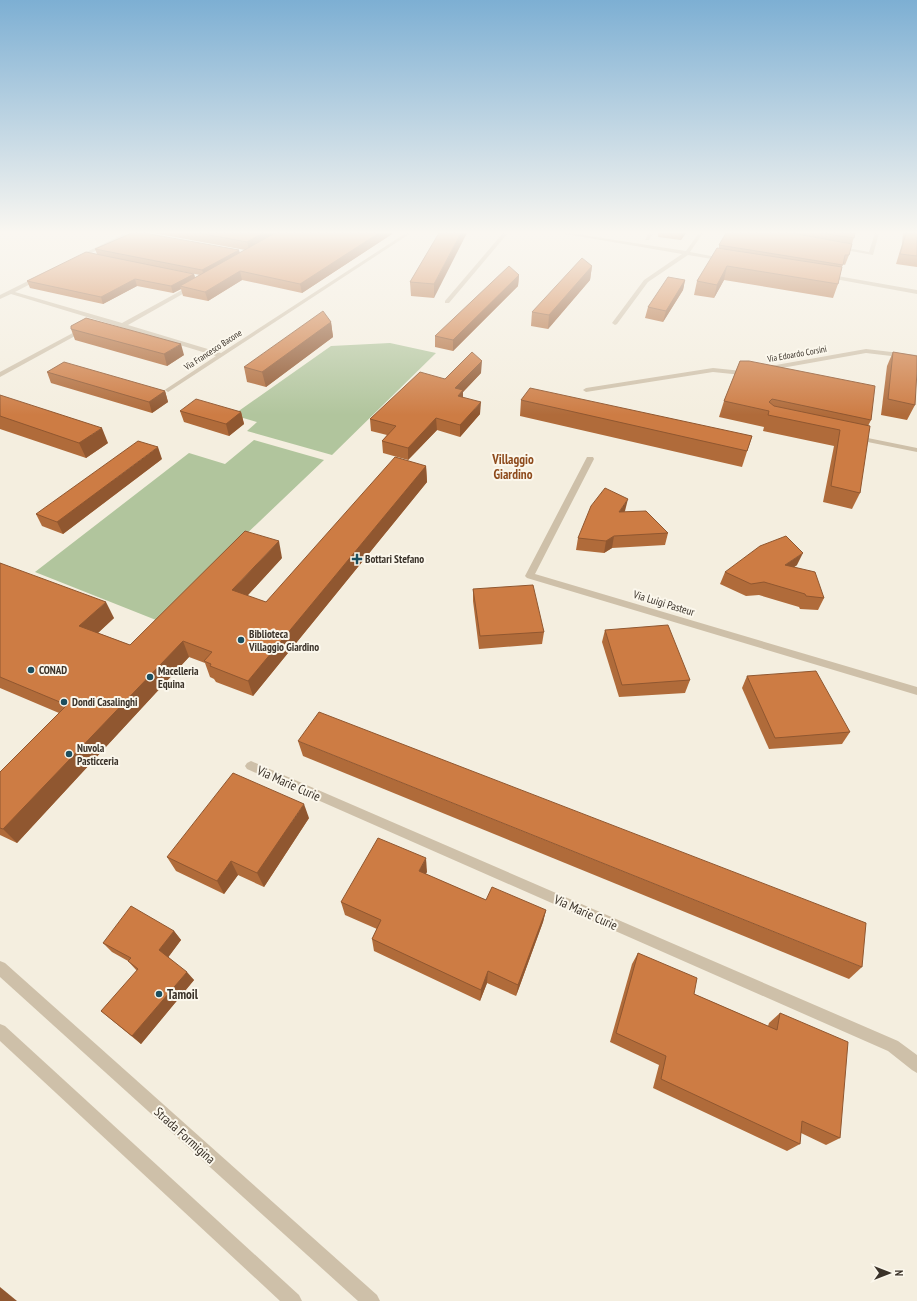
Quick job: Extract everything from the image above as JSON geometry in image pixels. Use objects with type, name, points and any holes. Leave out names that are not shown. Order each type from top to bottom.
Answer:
[{"type":"street","points":[[17,294],[221,355]]},
{"type":"street","points":[[122,326],[178,294]]},
{"type":"street","name":"Via Francesco Bacone","points":[[168,390],[315,294]]},
{"type":"street","points":[[447,302],[454,294]]},
{"type":"street","points":[[615,323],[637,294]]},
{"type":"street","points":[[94,323],[101,319]]},
{"type":"street","points":[[0,375],[88,327]]},
{"type":"street","name":"Via Edoardo Corsini","points":[[586,390],[713,370],[742,373],[866,351],[917,357]]},
{"type":"street","points":[[844,434],[917,450]]},
{"type":"street","name":"Via Luigi Pasteur","points":[[590,459],[530,576],[917,691]]},
{"type":"street","name":"Via Marie Curie","points":[[251,766],[894,1046],[917,1066]]},
{"type":"street","name":"Strada Formigina","points":[[0,968],[371,1301]]},
{"type":"street","points":[[0,1031],[293,1301]]},
{"type":"green space","points":[[390,343],[436,353],[332,455],[247,431],[257,422],[233,415],[331,346]]},
{"type":"green space","points":[[254,440],[324,460],[156,620],[35,572],[189,453],[225,464]]},
{"type":"building","points":[[86,294],[107,294],[101,297]]},
{"type":"building","points":[[480,294],[500,294],[453,340],[435,336]]},
{"type":"building","points":[[549,294],[568,294],[549,315],[532,312]]},
{"type":"building","points":[[657,294],[677,294],[666,311],[648,307]]},
{"type":"building","points":[[323,311],[331,322],[262,372],[244,367]]},
{"type":"building","points":[[86,318],[181,344],[164,354],[71,329],[71,326]]},
{"type":"building","points":[[472,352],[482,361],[455,388],[463,390],[458,396],[481,402],[460,425],[436,418],[408,448],[382,441],[396,426],[370,419],[420,372],[445,379]]},
{"type":"building","points":[[893,352],[917,356],[915,405],[888,399]]},
{"type":"building","points":[[740,361],[749,361],[875,386],[871,420],[772,399],[769,402],[774,406],[870,426],[860,493],[831,486],[840,430],[768,415],[769,411],[724,401]]},
{"type":"building","points":[[64,362],[165,391],[149,402],[47,372]]},
{"type":"building","points":[[530,388],[752,436],[747,451],[521,400]]},
{"type":"building","points":[[0,395],[102,428],[79,443],[0,416]]},
{"type":"building","points":[[196,399],[241,412],[226,424],[180,411]]},
{"type":"building","points":[[138,441],[158,447],[57,522],[36,514]]},
{"type":"building","points":[[395,457],[426,466],[248,681],[210,666],[211,664],[204,661],[212,652],[183,641],[3,829],[0,828],[0,772],[67,705],[0,677],[0,563],[106,602],[79,626],[130,645],[245,531],[279,541],[232,590],[266,602]]},
{"type":"building","points":[[605,488],[628,499],[619,512],[646,511],[668,533],[614,536],[606,541],[578,538],[591,506]]},
{"type":"building","points":[[786,536],[803,553],[785,565],[815,572],[824,598],[806,596],[805,594],[764,582],[751,584],[725,572],[760,546]]},
{"type":"building","points":[[533,585],[544,632],[480,636],[473,589]]},
{"type":"building","points":[[668,625],[690,680],[622,685],[605,630]]},
{"type":"building","points":[[816,671],[850,732],[775,738],[747,676]]},
{"type":"building","points":[[319,712],[866,923],[862,967],[298,741]]},
{"type":"building","points":[[233,773],[304,804],[257,873],[231,861],[217,881],[167,857]]},
{"type":"building","points":[[378,838],[426,858],[419,871],[486,900],[492,887],[546,910],[518,985],[488,971],[481,990],[372,939],[381,920],[341,902]]},
{"type":"building","points":[[131,906],[174,931],[159,950],[187,972],[132,1036],[101,1011],[138,969],[128,961],[131,958],[103,943]]},
{"type":"building","points":[[638,953],[697,978],[694,994],[777,1030],[780,1013],[848,1042],[840,1138],[802,1121],[800,1144],[661,1079],[666,1056],[616,1033]]},
{"type":"place","name":"Bottari Stefano","points":[[357,559]]},
{"type":"place","name":"Biblioteca Villaggio Giardino","points":[[241,640]]},
{"type":"place","name":"CONAD","points":[[31,670]]},
{"type":"place","name":"Macelleria Equina","points":[[150,677]]},
{"type":"place","name":"Dondi Casalinghi","points":[[64,702]]},
{"type":"place","name":"Nuvola Pasticceria","points":[[69,754]]},
{"type":"place","name":"Tamoil","points":[[159,994]]},
{"type":"district","name":"Villaggio Giardino","points":[[513,466]]}]
